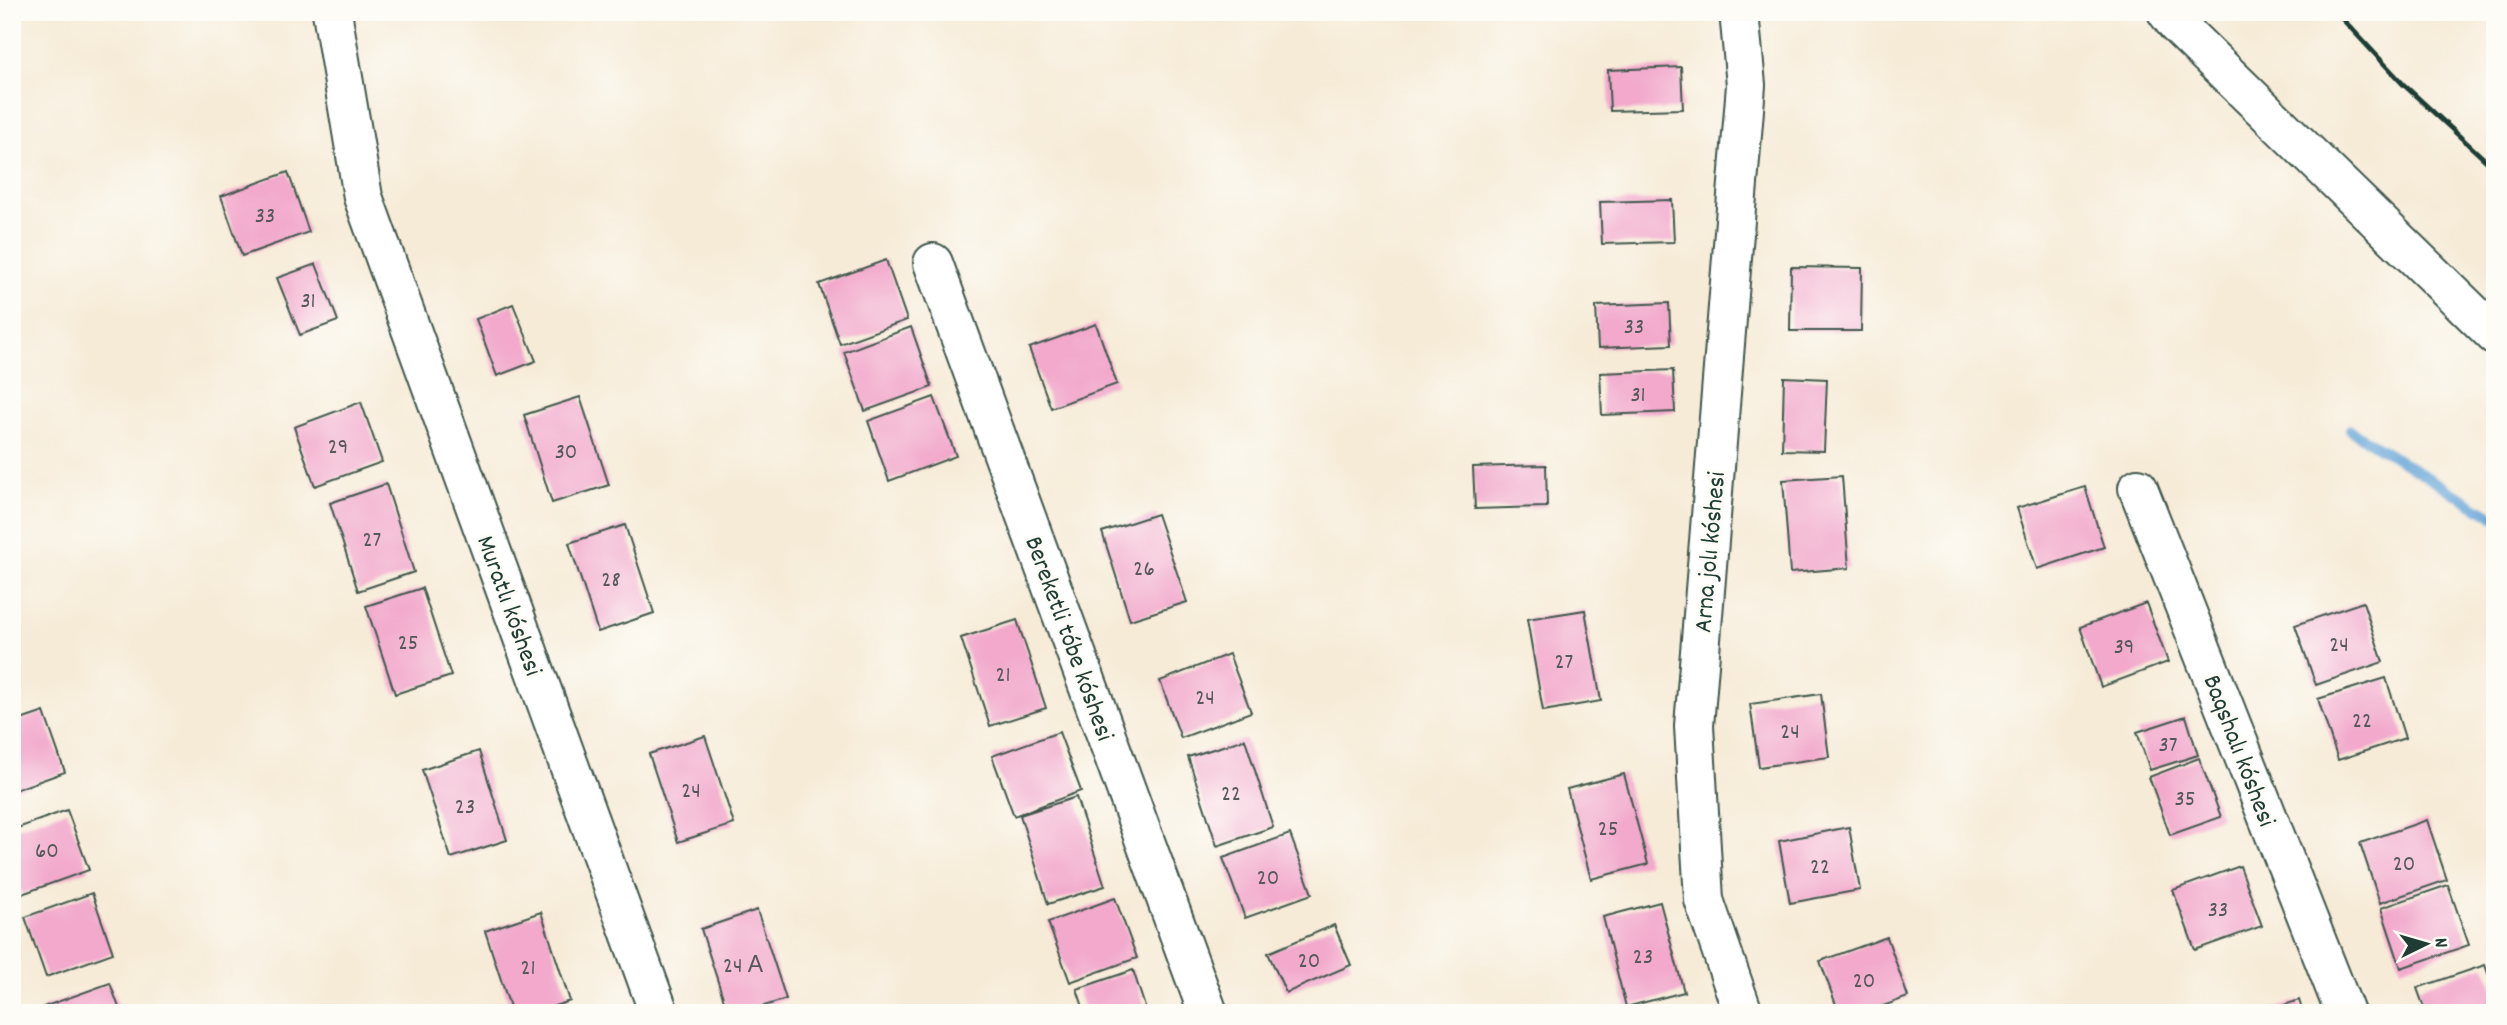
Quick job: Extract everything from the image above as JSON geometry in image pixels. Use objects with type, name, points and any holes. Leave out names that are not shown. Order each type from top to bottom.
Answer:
[{"type":"street","name":"Muratlı kóshesi","points":[[332,12],[363,197],[659,1013]]},
{"type":"street","name":"Arna jolı kóshesi","points":[[1739,12],[1746,85],[1694,726],[1704,900],[1743,1013]]},
{"type":"street","points":[[2167,12],[2176,25],[2495,335]]},
{"type":"street","name":"Bereketli tóbe kóshesi","points":[[933,262],[1208,1013]]},
{"type":"street","name":"Baqshalı kóshesi","points":[[2138,488],[2345,1013]]},
{"type":"building","points":[[1681,67],[1683,109],[1610,111],[1608,70]]},
{"type":"building","points":[[288,172],[309,232],[242,256],[221,196]]},
{"type":"building","points":[[1672,200],[1674,242],[1602,244],[1600,202]]},
{"type":"building","points":[[886,260],[907,320],[840,344],[819,284]]},
{"type":"building","points":[[316,264],[338,321],[300,335],[277,278]]},
{"type":"building","points":[[1791,267],[1862,268],[1861,331],[1790,331]]},
{"type":"building","points":[[1669,303],[1671,345],[1598,348],[1596,306]]},
{"type":"building","points":[[513,304],[536,361],[497,376],[476,319]]},
{"type":"building","points":[[1096,324],[1117,384],[1051,408],[1029,348]]},
{"type":"building","points":[[911,327],[932,387],[865,411],[844,352]]},
{"type":"building","points":[[1673,370],[1675,412],[1602,415],[1600,373]]},
{"type":"building","points":[[1784,377],[1827,379],[1824,451],[1782,450]]},
{"type":"building","points":[[580,397],[609,485],[552,503],[524,415]]},
{"type":"building","points":[[934,397],[956,456],[889,481],[868,421]]},
{"type":"building","points":[[361,402],[382,462],[315,486],[294,427]]},
{"type":"building","points":[[1546,465],[1547,507],[1475,509],[1473,467]]},
{"type":"building","points":[[1842,476],[1849,568],[1790,573],[1783,480]]},
{"type":"building","points":[[386,484],[414,572],[358,591],[330,503]]},
{"type":"building","points":[[2085,487],[2104,547],[2037,569],[2017,508]]},
{"type":"building","points":[[1157,514],[1187,602],[1130,620],[1102,532]]},
{"type":"building","points":[[625,525],[654,613],[598,632],[569,543]]},
{"type":"building","points":[[422,588],[451,676],[395,694],[366,606]]},
{"type":"building","points":[[2363,602],[2383,662],[2316,685],[2295,625]]},
{"type":"building","points":[[2146,603],[2168,662],[2101,687],[2080,627]]},
{"type":"building","points":[[1585,610],[1601,701],[1543,711],[1527,619]]},
{"type":"building","points":[[1017,620],[1046,708],[990,726],[961,638]]},
{"type":"building","points":[[1229,654],[1251,712],[1181,738],[1160,681]]},
{"type":"building","points":[[2386,678],[2405,738],[2338,760],[2318,699]]},
{"type":"building","points":[[1821,694],[1829,757],[1759,767],[1750,704]]},
{"type":"building","points":[[44,712],[65,772],[12,791],[12,723]]},
{"type":"building","points":[[2186,716],[2198,755],[2150,770],[2137,732]]},
{"type":"building","points":[[1059,732],[1081,791],[1014,816],[992,756]]},
{"type":"building","points":[[705,736],[734,824],[678,842],[649,754]]},
{"type":"building","points":[[1245,739],[1273,827],[1217,846],[1188,757]]},
{"type":"building","points":[[479,751],[507,840],[451,858],[422,770]]},
{"type":"building","points":[[2199,758],[2221,817],[2170,835],[2149,777]]},
{"type":"building","points":[[1624,774],[1648,864],[1591,879],[1567,789]]},
{"type":"building","points":[[1076,797],[1105,886],[1048,904],[1020,815]]},
{"type":"building","points":[[67,810],[89,870],[22,894],[12,867],[12,830]]},
{"type":"building","points":[[2427,820],[2447,880],[2380,903],[2360,843]]},
{"type":"building","points":[[1849,827],[1860,890],[1790,903],[1779,841]]},
{"type":"building","points":[[1290,834],[1312,894],[1245,918],[1223,858]]},
{"type":"building","points":[[2240,866],[2262,926],[2195,950],[2173,890]]},
{"type":"building","points":[[2448,885],[2469,945],[2401,968],[2381,908]]},
{"type":"building","points":[[92,893],[113,953],[46,977],[25,917]]},
{"type":"building","points":[[1115,898],[1137,958],[1070,982],[1048,922]]},
{"type":"building","points":[[1660,902],[1684,992],[1626,1007],[1603,917]]},
{"type":"building","points":[[757,910],[786,999],[742,1013],[728,1013],[701,929]]},
{"type":"building","points":[[541,912],[570,1001],[533,1013],[512,1013],[485,931]]},
{"type":"building","points":[[1334,925],[1351,965],[1286,993],[1268,953]]},
{"type":"building","points":[[1887,937],[1908,997],[1864,1013],[1839,1013],[1820,961]]},
{"type":"building","points":[[2485,965],[2495,993],[2495,1013],[2426,1013],[2417,988]]},
{"type":"building","points":[[1133,970],[1147,1013],[1085,1013],[1077,989]]},
{"type":"building","points":[[110,983],[121,1013],[45,1013],[43,1007]]},
{"type":"building","points":[[2299,1000],[2303,1013],[2264,1013],[2264,1012]]},
{"type":"waterway","points":[[2350,430],[2495,518]]},
{"type":"railway","points":[[2336,12],[2403,84],[2495,169]]}]
